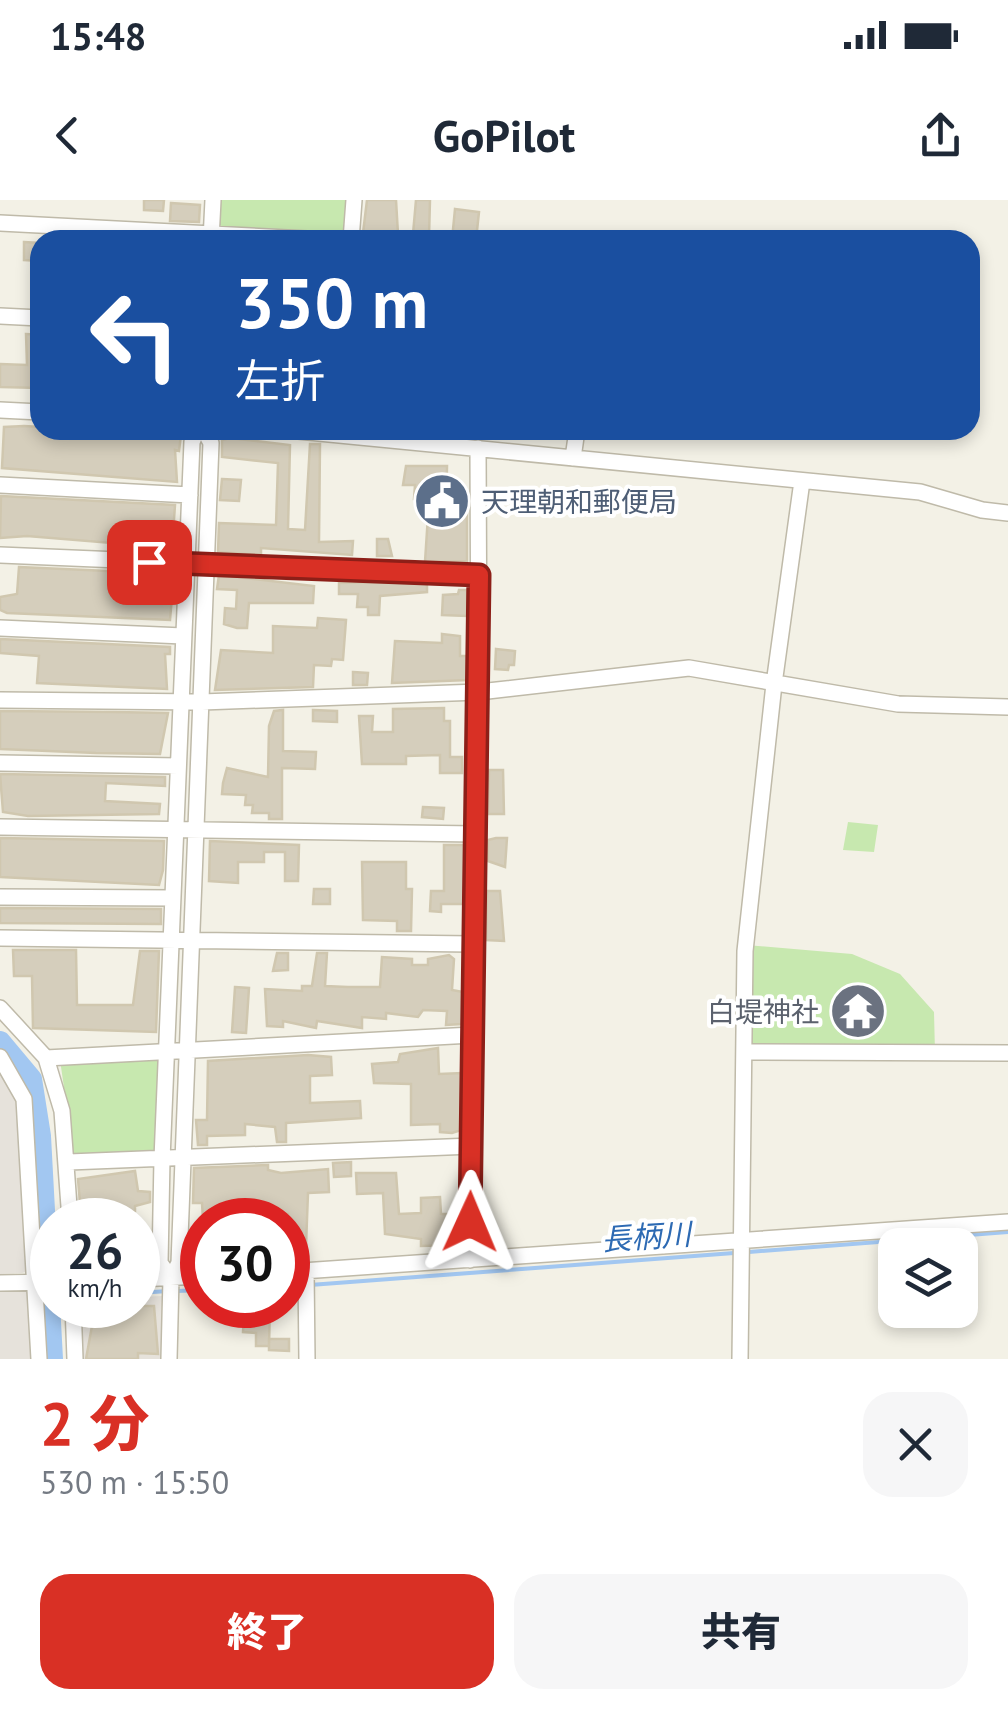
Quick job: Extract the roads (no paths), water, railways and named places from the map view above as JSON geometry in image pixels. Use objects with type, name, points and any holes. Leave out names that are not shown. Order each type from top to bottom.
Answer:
[{"type":"street","points":[[211,230],[213,200]]},
{"type":"street","points":[[352,230],[354,200]]},
{"type":"street","points":[[0,223],[106,230]]},
{"type":"street","points":[[0,316],[30,318]]},
{"type":"street","points":[[0,410],[30,412]]},
{"type":"street","points":[[171,1278],[160,1263],[162,1159],[186,564],[190,496],[199,440]]},
{"type":"street","points":[[169,1359],[171,1278],[179,1263],[198,830],[208,440]]},
{"type":"street","points":[[408,440],[920,492],[982,510],[1008,512]]},
{"type":"street","points":[[578,440],[582,460]]},
{"type":"street","points":[[470,1260],[472,944],[479,692],[478,448]]},
{"type":"street","points":[[740,1359],[745,952],[774,684],[802,481]]},
{"type":"street","points":[[0,485],[190,496]]},
{"type":"street","points":[[0,555],[479,575]]},
{"type":"street","points":[[0,628],[183,636]]},
{"type":"street","points":[[0,700],[202,702],[479,692],[690,668],[898,704],[1008,708]]},
{"type":"street","points":[[0,763],[178,766]]},
{"type":"street","points":[[0,827],[475,834]]},
{"type":"street","points":[[0,897],[173,898]]},
{"type":"street","points":[[0,938],[472,944]]},
{"type":"street","points":[[0,1008],[46,1058],[62,1111],[70,1198]]},
{"type":"street","points":[[46,1058],[472,1036]]},
{"type":"street","points":[[744,1052],[1008,1053]]},
{"type":"street","points":[[0,1058],[24,1100],[34,1198]]},
{"type":"street","points":[[69,1162],[472,1146]]},
{"type":"street","points":[[310,1272],[1008,1222]]},
{"type":"street","points":[[160,1278],[180,1277]]},
{"type":"street","points":[[0,1283],[30,1282]]},
{"type":"street","points":[[39,1359],[41,1328]]},
{"type":"street","points":[[73,1328],[75,1359]]},
{"type":"street","points":[[307,1328],[307,1359]]},
{"type":"waterway","points":[[0,1042],[31,1079],[40,1136],[52,1359]]},
{"type":"waterway","name":"長柄川","points":[[749,1252],[1008,1232]]},
{"type":"waterway","name":"長柄川","points":[[310,1285],[734,1253]]},
{"type":"waterway","name":"長柄川","points":[[160,1292],[168,1291]]},
{"type":"place","name":"天理朝和郵便局","points":[[442,501]]},
{"type":"place","name":"白堤神社","points":[[858,1011]]}]
